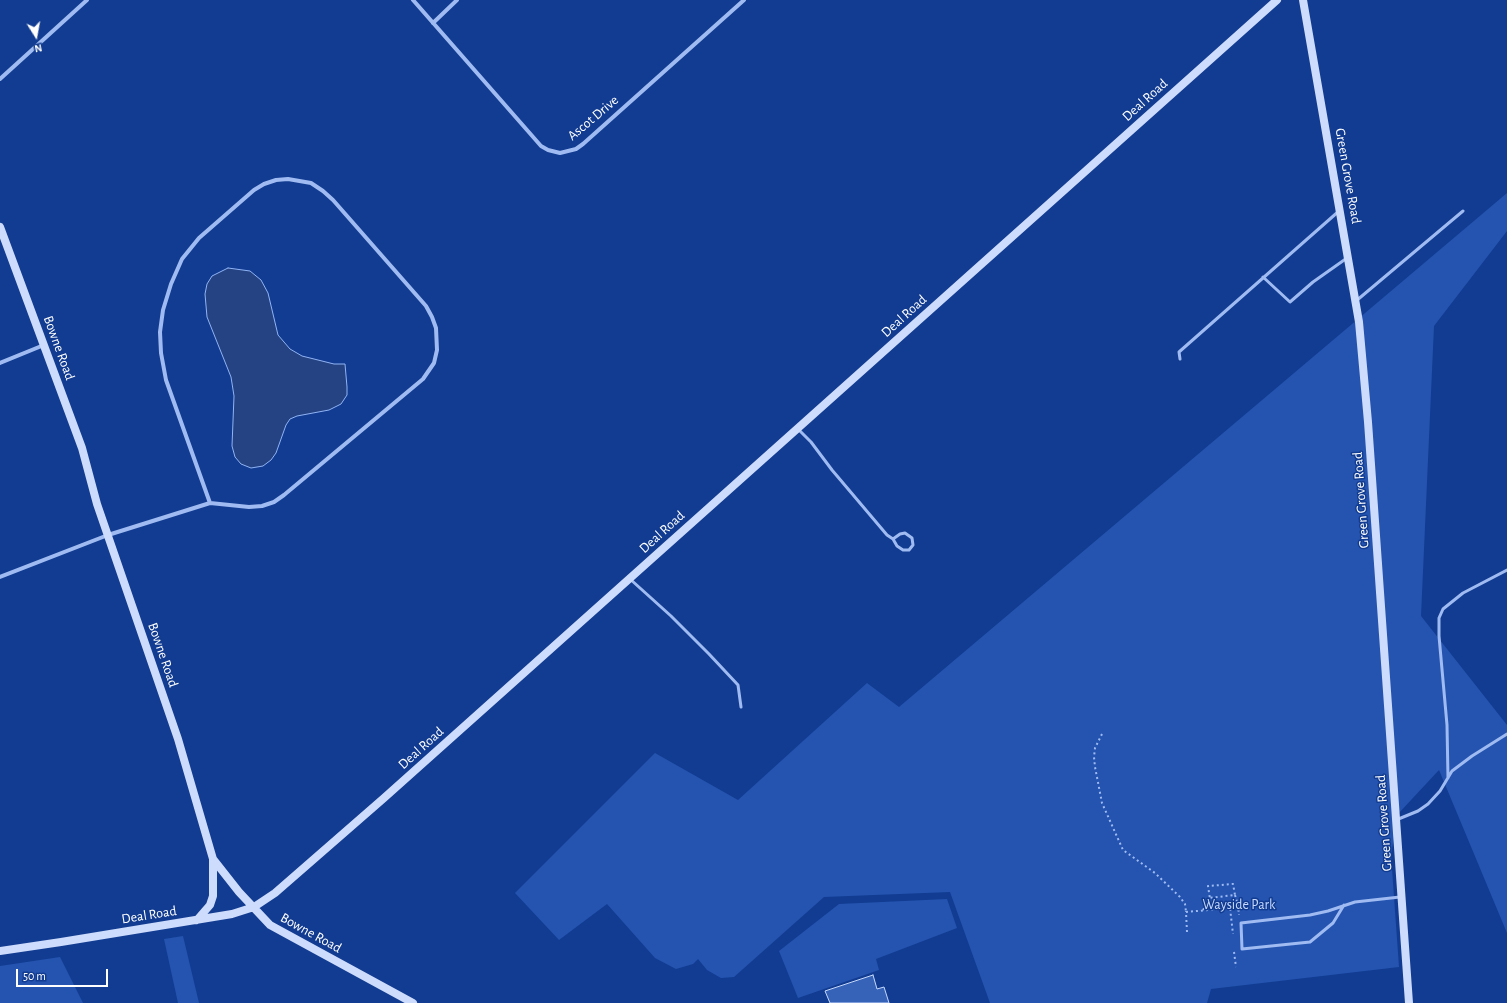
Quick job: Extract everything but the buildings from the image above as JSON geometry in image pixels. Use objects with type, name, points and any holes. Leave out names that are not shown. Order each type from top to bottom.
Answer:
[{"type":"street","points":[[0,79],[87,0]]},
{"type":"street","name":"Ascot Drive","points":[[413,0],[541,146],[548,150],[560,152],[576,149],[583,144],[744,0]]},
{"type":"street","points":[[433,23],[457,0]]},
{"type":"street","name":"Deal Road","points":[[0,951],[232,914],[254,907],[275,893],[630,579],[1277,0]]},
{"type":"street","name":"Green Grove Road","points":[[1303,0],[1356,301],[1368,422],[1409,1003]]},
{"type":"street","points":[[0,577],[108,535],[210,503],[249,507],[262,506],[274,502],[423,379],[434,363],[437,350],[436,328],[432,316],[426,306],[332,200],[322,190],[311,183],[288,179],[276,180],[264,184],[254,190],[200,238],[182,260],[171,284],[160,332],[161,353],[166,380],[210,503]]},
{"type":"street","name":"Bowne Road","points":[[0,226],[82,448],[97,504],[178,739],[213,859],[239,892],[270,925],[412,1003]]},
{"type":"street","points":[[0,363],[44,345]]},
{"type":"street","points":[[197,920],[210,905],[213,896],[213,859]]},
{"type":"lane","points":[[1180,359],[1179,352],[1340,210]]},
{"type":"lane","points":[[1356,301],[1463,211]]},
{"type":"lane","points":[[1263,277],[1290,302],[1313,282],[1348,257]]},
{"type":"lane","points":[[798,429],[812,442],[862,508],[887,535],[893,539],[897,546],[903,550],[909,550],[913,545],[912,538],[905,533],[900,534],[893,539]]},
{"type":"lane","points":[[1448,778],[1447,725],[1439,618],[1443,609],[1463,593],[1507,570]]},
{"type":"lane","points":[[630,579],[671,616],[738,686],[741,707]]},
{"type":"lane","points":[[1396,820],[1418,811],[1428,804],[1440,791],[1452,771],[1472,756],[1507,734]]},
{"type":"lane","points":[[1344,905],[1333,923],[1310,942],[1242,949],[1240,924],[1242,922],[1310,916],[1344,905],[1354,902],[1402,897]]},
{"type":"path","points":[[1102,734],[1095,748],[1095,767],[1102,803],[1123,850],[1155,873],[1180,897],[1185,904],[1188,932]]},
{"type":"path","points":[[1203,910],[1210,898],[1208,886],[1234,884],[1240,924]]},
{"type":"path","points":[[1210,898],[1235,895]]},
{"type":"path","points":[[1186,912],[1230,908],[1233,937]]},
{"type":"path","points":[[1234,952],[1236,967]]},
{"type":"green space","name":"Wayside Park","points":[[1507,193],[1507,231],[1434,326],[1421,616],[1507,725],[1507,933],[1439,770],[1398,814],[1391,855],[1399,967],[1211,989],[1207,1003],[990,1003],[950,892],[824,897],[734,977],[721,978],[707,970],[698,959],[693,964],[676,969],[655,958],[607,904],[559,940],[515,893],[655,753],[738,800],[867,683],[899,707]]},
{"type":"green space","points":[[947,899],[957,928],[876,959],[879,970],[798,998],[779,951],[839,904]]},
{"type":"green space","points":[[183,936],[199,1003],[178,1003],[164,939]]},
{"type":"green space","points":[[60,957],[83,1003],[0,1003],[0,966]]},
{"type":"shaded area","points":[[228,268],[250,271],[261,280],[268,293],[278,335],[290,349],[302,356],[334,364],[345,364],[347,395],[341,404],[329,410],[297,416],[290,419],[286,425],[276,453],[271,460],[263,466],[251,468],[241,464],[235,457],[232,446],[234,396],[231,377],[207,317],[205,294],[207,284],[212,276]]}]
